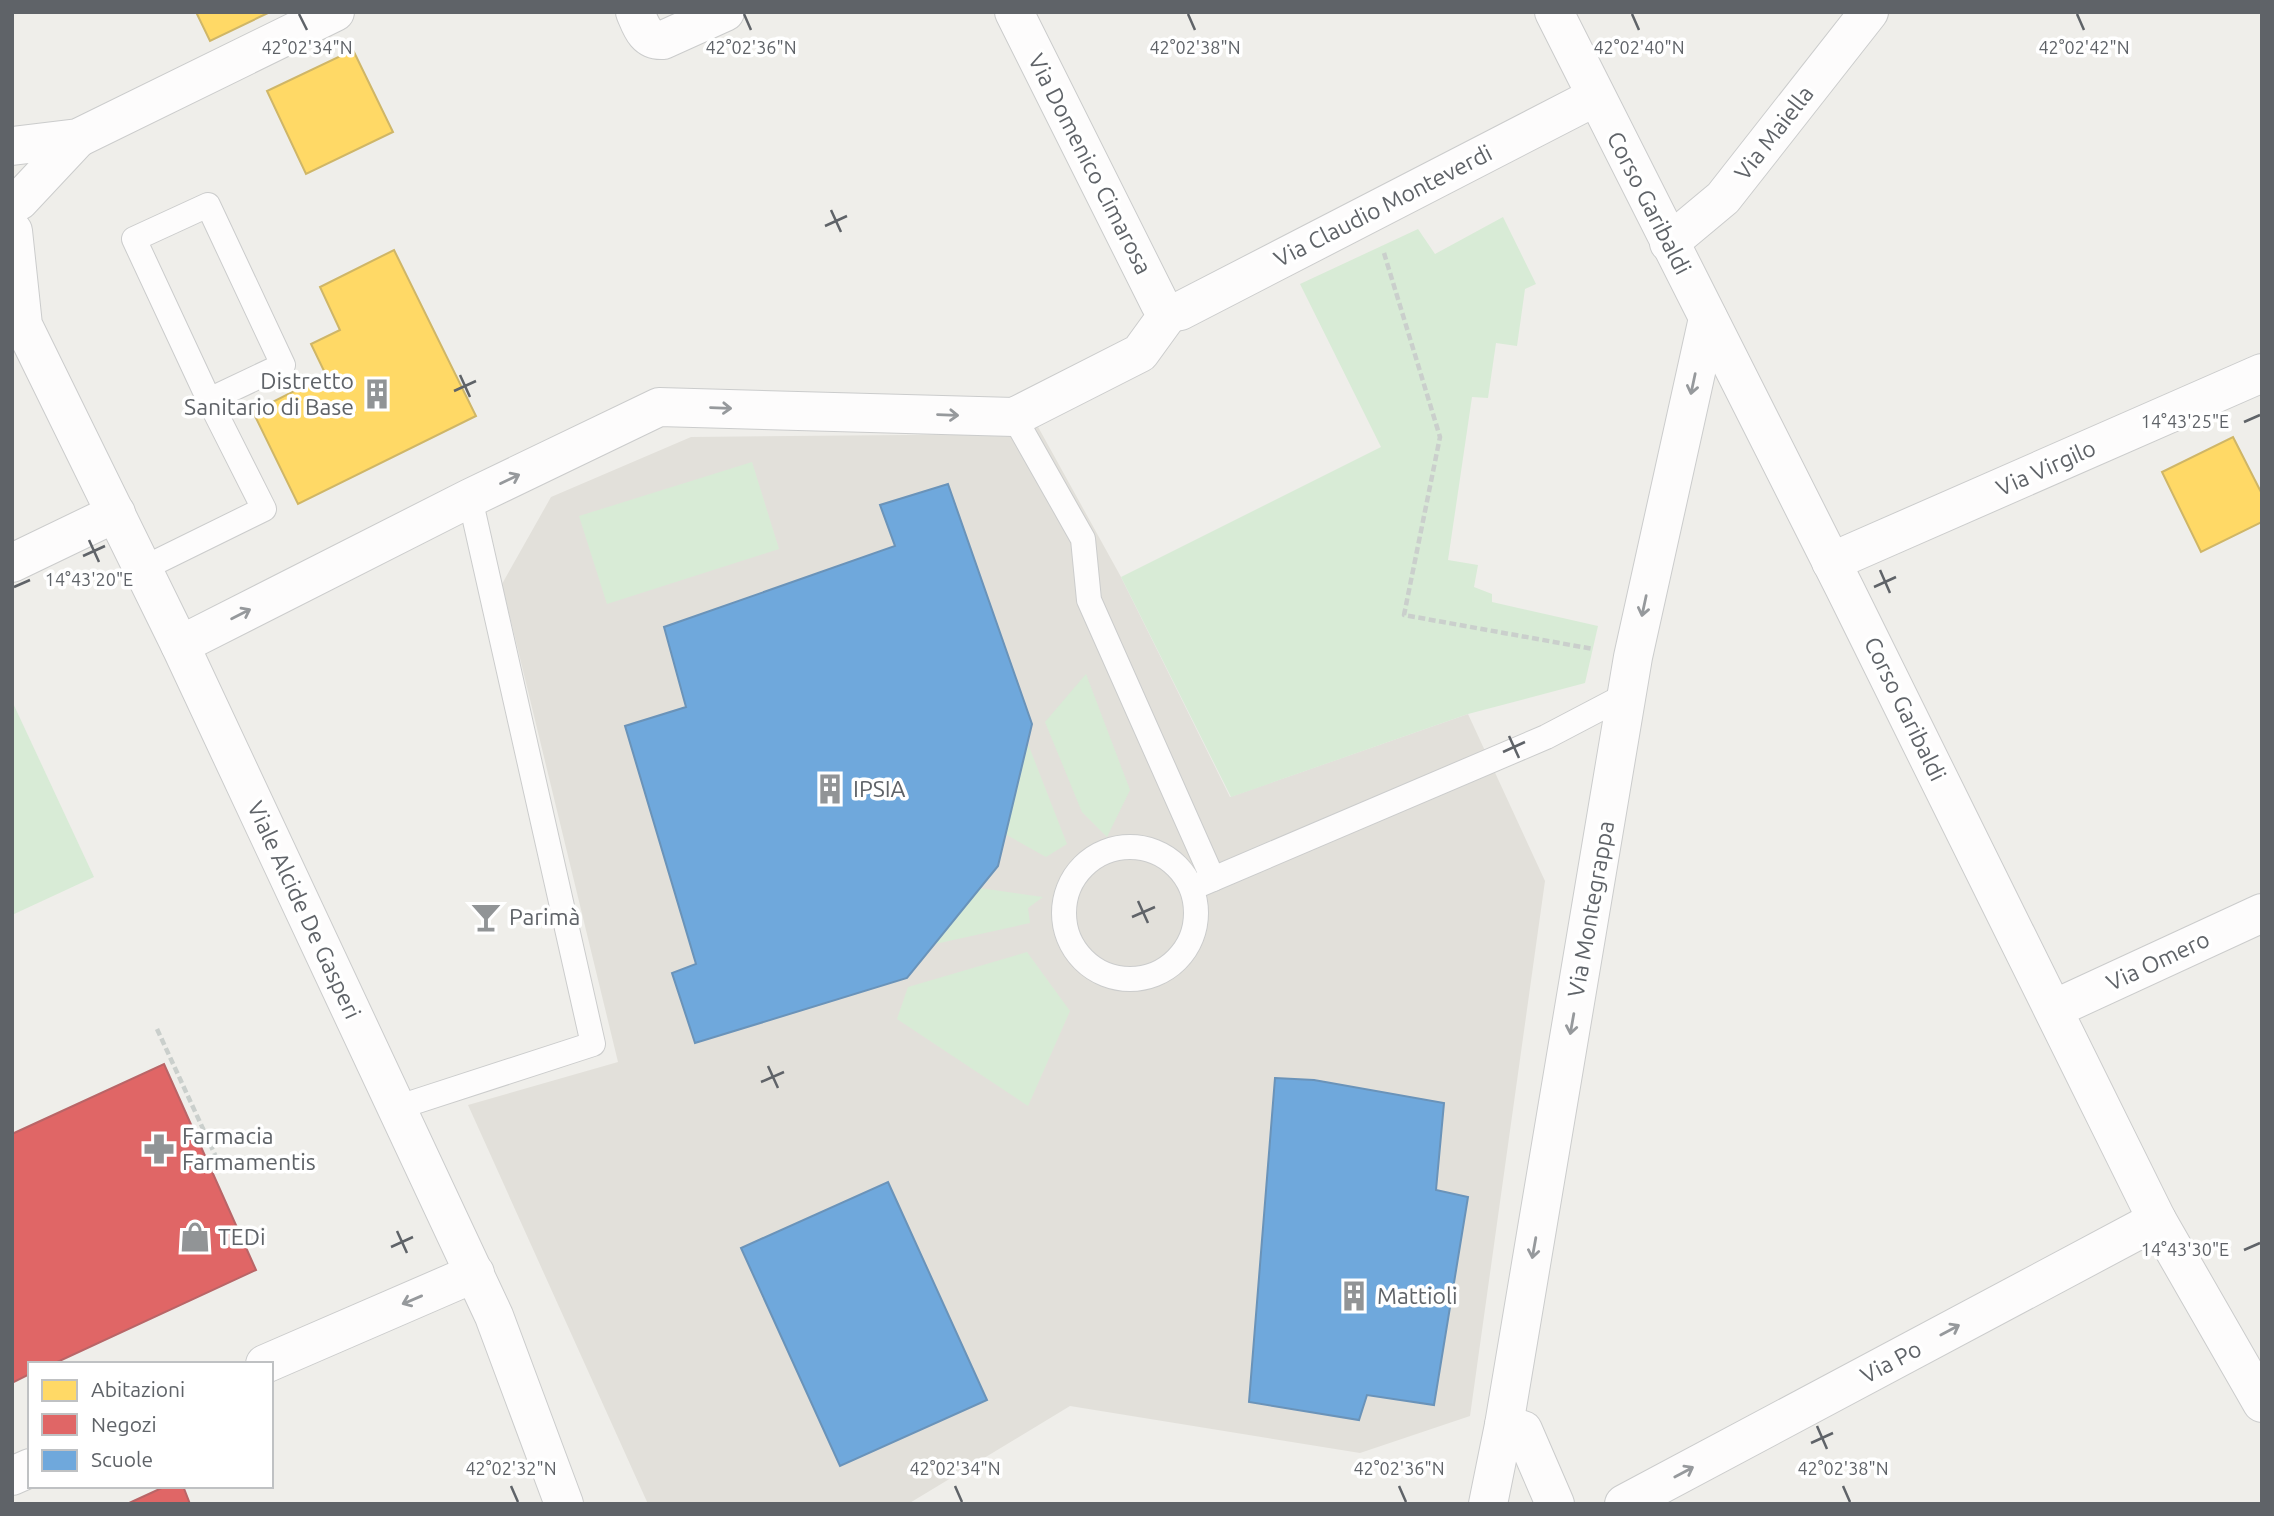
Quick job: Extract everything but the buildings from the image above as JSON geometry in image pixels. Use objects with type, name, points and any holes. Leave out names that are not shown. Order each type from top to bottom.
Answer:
[{"type":"street","points":[[12,146],[78,138],[335,12]]},
{"type":"street","points":[[640,24],[655,40],[663,40],[725,12]]},
{"type":"street","name":"Via Domenico Cimarosa","points":[[1014,12],[1160,304],[1169,313]]},
{"type":"street","name":"Corso Garibaldi","points":[[1554,12],[1831,562],[2157,1220],[2262,1403]]},
{"type":"street","name":"Via Maiella","points":[[1669,243],[1723,198],[1869,12]]},
{"type":"street","name":"Via Claudio Monteverdi","points":[[1169,313],[1180,311],[1595,97]]},
{"type":"street","points":[[14,209],[78,138]]},
{"type":"street","name":"Viale Alcide De Gasperi","points":[[14,209],[18,321],[180,645],[495,1316],[564,1504]]},
{"type":"street","points":[[180,645],[471,498],[659,407],[1014,417],[1140,354],[1169,313]]},
{"type":"street","name":"Via Montegrappa","points":[[1488,1504],[1504,1425],[1633,657],[1708,318]]},
{"type":"street","name":"Via Virgilo","points":[[1831,562],[2262,373]]},
{"type":"street","points":[[12,563],[116,513]]},
{"type":"street","name":"Via Omero","points":[[2054,1009],[2262,913]]},
{"type":"street","name":"Via Po","points":[[1624,1504],[2157,1220]]},
{"type":"street","points":[[270,1362],[475,1273]]},
{"type":"street","points":[[1504,1425],[1523,1430],[1555,1504]]},
{"type":"street","points":[[12,1476],[28,1469]]},
{"type":"lane","points":[[142,569],[264,509],[209,400],[134,239],[208,205],[283,365],[209,400]]},
{"type":"lane","points":[[1014,417],[1083,539],[1089,600],[1202,883],[1194,933],[1184,953],[1168,968],[1147,978],[1124,979],[1103,973],[1084,961],[1070,942],[1064,922],[1068,890],[1085,863],[1103,852],[1124,846],[1145,847],[1164,855],[1202,883]]},
{"type":"lane","points":[[396,1108],[593,1044],[471,498]]},
{"type":"lane","points":[[1202,883],[1546,737],[1628,694]]},
{"type":"path","points":[[1372,212],[1440,437],[1404,615],[1633,657]]},
{"type":"path","points":[[157,1029],[222,1170]]},
{"type":"shaded area","points":[[1037,425],[1121,577],[1230,797],[1468,714],[1545,881],[1470,1416],[1360,1453],[1070,1406],[908,1504],[648,1504],[468,1105],[618,1062],[502,584],[551,497],[691,437],[1024,434]]},
{"type":"green space","points":[[1503,217],[1536,284],[1525,289],[1517,346],[1496,343],[1488,398],[1472,397],[1448,560],[1478,565],[1474,587],[1492,594],[1492,602],[1598,626],[1585,683],[1468,714],[1231,797],[1121,577],[1381,447],[1300,284],[1418,229],[1435,254]]},
{"type":"green space","points":[[752,462],[779,549],[607,604],[579,516]]},
{"type":"green space","points":[[1086,674],[1130,790],[1107,837],[1082,812],[1045,722]]},
{"type":"green space","points":[[12,701],[94,877],[12,915]]},
{"type":"green space","points":[[1028,744],[1067,844],[1046,857],[1005,834]]},
{"type":"green space","points":[[980,888],[1043,897],[1028,908],[1030,923],[935,944]]},
{"type":"green space","points":[[1027,952],[1070,1011],[1028,1106],[897,1019],[908,987]]},
{"type":"place","name":"Distretto Sanitario di Base","points":[[377,394]]},
{"type":"place","name":"IPSIA","points":[[830,789]]},
{"type":"place","name":"Parimà","points":[[486,917]]},
{"type":"place","name":"Farmacia Farmamentis","points":[[159,1149]]},
{"type":"place","name":"TEDi","points":[[195,1237]]},
{"type":"place","name":"Mattioli","points":[[1354,1296]]}]
